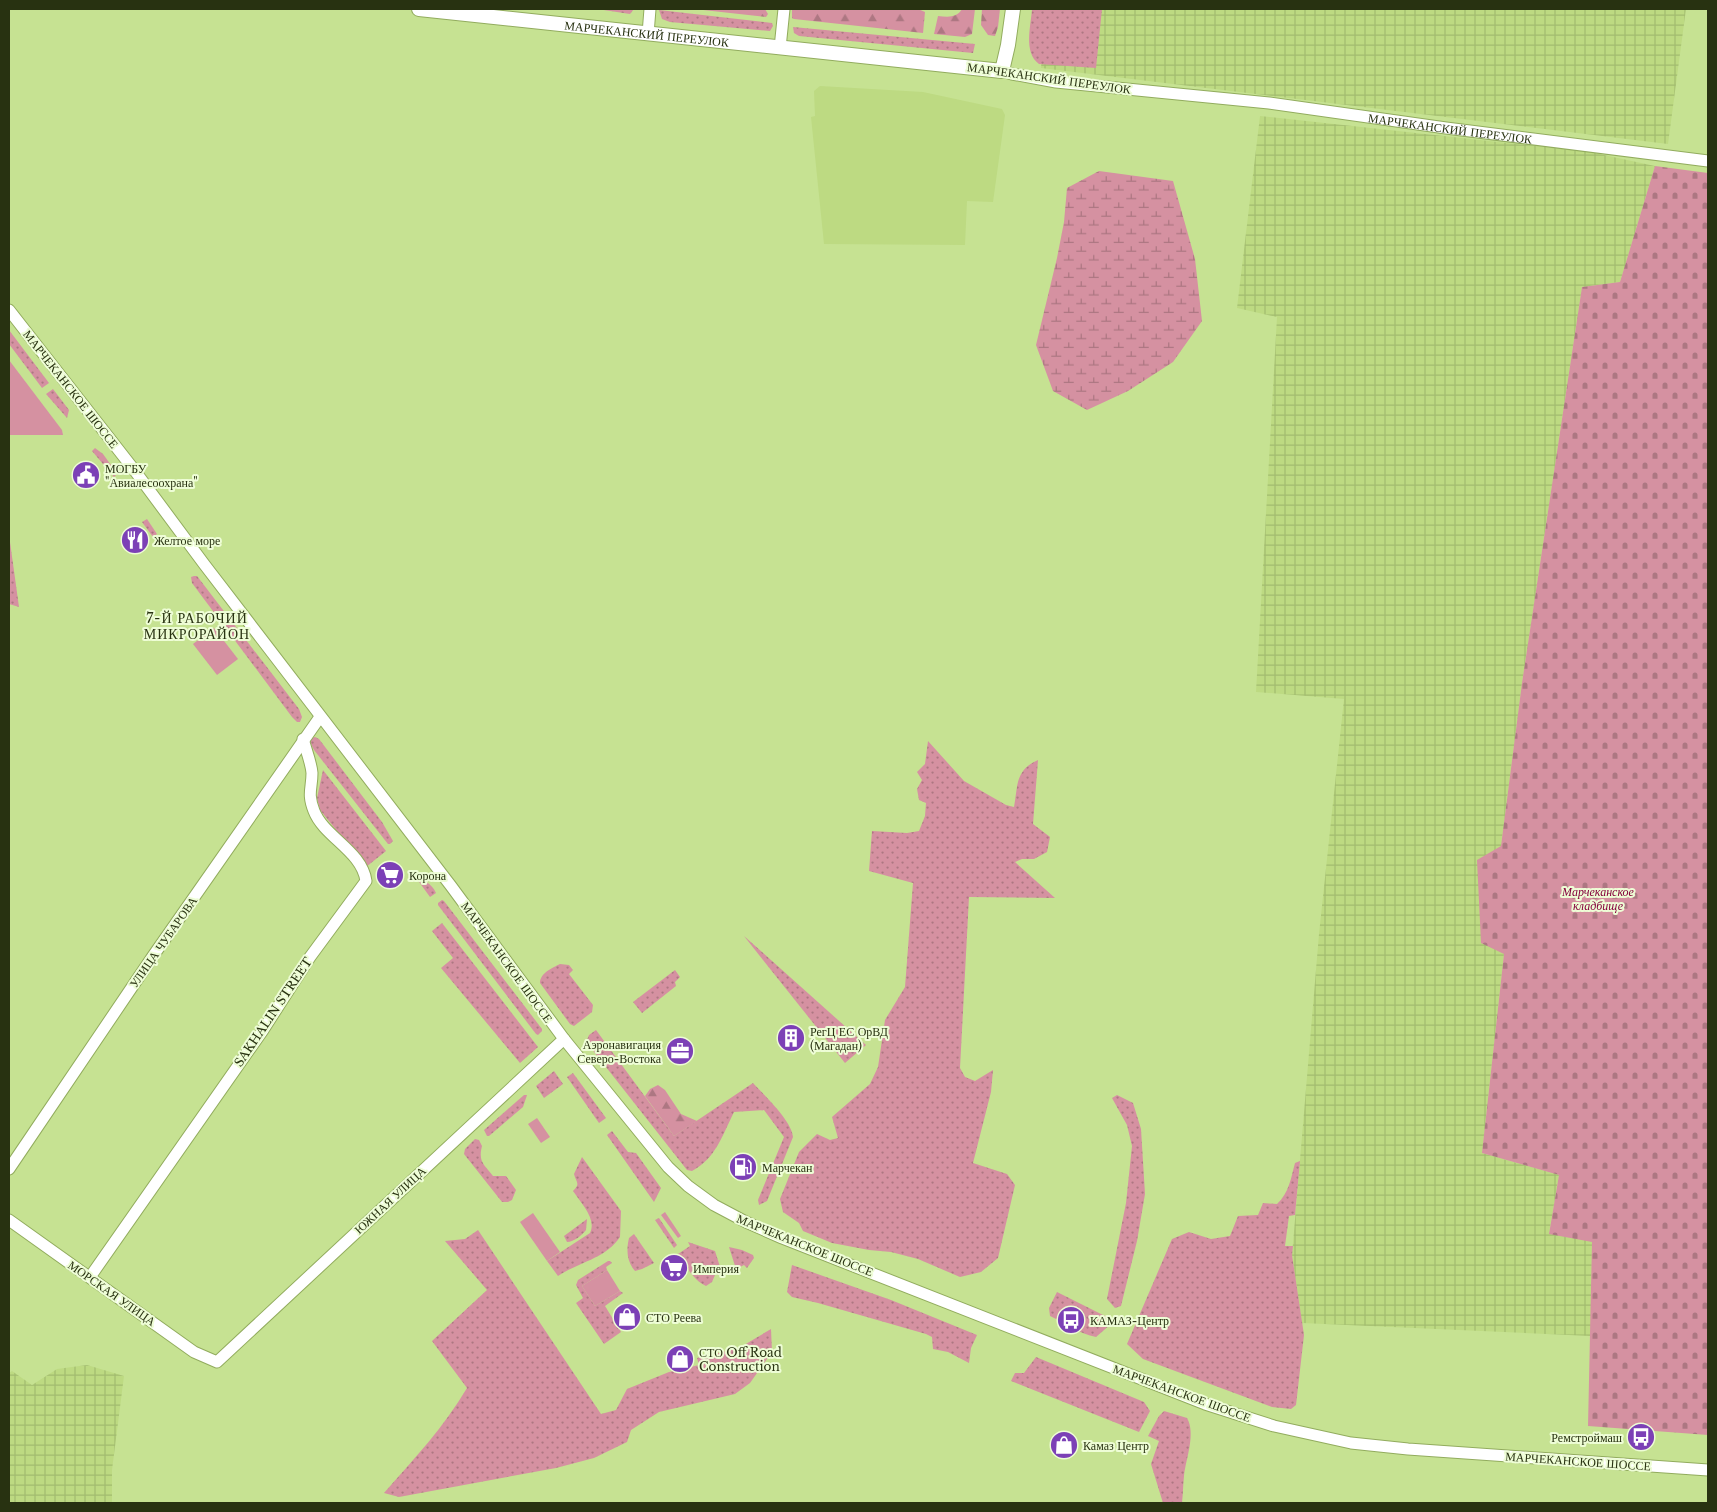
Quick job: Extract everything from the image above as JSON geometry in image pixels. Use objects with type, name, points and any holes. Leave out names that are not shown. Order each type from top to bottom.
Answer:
[{"type":"main road","name":"МАРЧЕКАНСКИЙ ПЕРЕУЛОК","points":[[419,9],[445,10],[648,34],[1002,71]]},
{"type":"main road","points":[[1002,71],[1013,9]]},
{"type":"street","points":[[648,34],[650,9]]},
{"type":"street","points":[[780,48],[784,9]]},
{"type":"street","name":"МАРЧЕКАНСКИЙ ПЕРЕУЛОК","points":[[1002,71],[1056,82],[1296,106],[1446,128],[1708,161]]},
{"type":"street","name":"МАРЧЕКАНСКОЕ ШОССЕ","points":[[9,310],[135,471],[320,717],[422,848],[564,1039],[668,1167],[701,1196],[729,1214],[782,1238],[1205,1404],[1274,1426],[1351,1443],[1417,1450],[1708,1470]]},
{"type":"street","name":"УЛИЦА ЧУБАРОВА","points":[[9,1169],[153,956],[320,717]]},
{"type":"street","name":"SAKHALIN STREET","points":[[90,1277],[257,1037],[310,957],[366,881],[363,869],[359,863],[314,813],[309,794],[312,773],[304,739]]},
{"type":"street","name":"ЮЖНАЯ УЛИЦА","points":[[217,1362],[564,1039]]},
{"type":"street","name":"МОРСКАЯ УЛИЦА","points":[[9,1220],[194,1352],[217,1362]]},
{"type":"shaded area","points":[[1046,9],[1686,9],[1668,144],[1041,68]]},
{"type":"shaded area","points":[[820,86],[923,92],[1002,109],[1005,115],[993,202],[967,201],[965,245],[824,244],[811,117],[815,116],[814,91]]},
{"type":"shaded area","points":[[1260,116],[1590,152],[1655,166],[1620,282],[1582,287],[1522,683],[1501,846],[1504,954],[1482,1153],[1559,1175],[1549,1233],[1592,1241],[1591,1336],[1302,1323],[1292,1255],[1319,934],[1344,699],[1256,692],[1277,317],[1237,308]]},
{"type":"shaded area","points":[[87,1365],[124,1376],[112,1470],[112,1503],[9,1503],[9,1373],[12,1371],[32,1385],[57,1369]]},
{"type":"green space","points":[[597,9],[634,9],[630,14]]},
{"type":"green space","points":[[694,9],[765,9],[768,14],[766,17]]},
{"type":"green space","points":[[792,9],[918,9],[925,12],[923,33],[794,19],[792,18]]},
{"type":"green space","points":[[962,9],[975,9],[972,34],[965,37],[934,34],[938,16],[949,17],[958,14]]},
{"type":"green space","points":[[982,9],[1000,9],[995,36],[988,35],[981,25]]},
{"type":"green space","points":[[1032,9],[1102,9],[1096,68],[1039,64],[1034,59],[1029,46]]},
{"type":"green space","points":[[659,10],[772,23],[773,26],[770,31],[670,22],[662,19]]},
{"type":"green space","points":[[793,27],[975,44],[973,53],[799,36],[794,33]]},
{"type":"green space","name":"Марчеканское кладбище","points":[[1655,166],[1708,173],[1708,1435],[1588,1426],[1592,1242],[1549,1234],[1559,1175],[1482,1153],[1504,954],[1481,943],[1477,860],[1501,846],[1522,683],[1582,287],[1620,282]]},
{"type":"green space","points":[[1099,171],[1173,181],[1195,259],[1202,321],[1173,362],[1128,391],[1087,410],[1053,391],[1036,345],[1057,258],[1064,222],[1067,188]]},
{"type":"green space","points":[[9,330],[49,383],[42,388],[9,344]]},
{"type":"green space","points":[[9,360],[62,430],[63,435],[9,435]]},
{"type":"green space","points":[[53,389],[69,410],[67,418],[46,394]]},
{"type":"green space","points":[[95,448],[103,454],[116,472],[114,477],[92,451]]},
{"type":"green space","points":[[147,519],[157,534],[153,537],[142,522]]},
{"type":"green space","points":[[9,540],[10,542],[19,607],[9,604]]},
{"type":"green space","points":[[197,576],[299,709],[302,717],[300,722],[297,722],[292,717],[192,583],[191,577]]},
{"type":"green space","points":[[214,628],[238,659],[217,675],[193,644]]},
{"type":"green space","points":[[311,738],[319,739],[382,822],[393,841],[390,844],[388,844],[314,750],[310,742]]},
{"type":"green space","points":[[928,741],[964,781],[1006,805],[1014,807],[1021,774],[1038,760],[1033,824],[1050,837],[1047,852],[1034,859],[1022,859],[1015,862],[1055,898],[969,897],[960,1068],[965,1077],[975,1081],[993,1070],[991,1092],[973,1163],[1007,1174],[1015,1185],[998,1258],[981,1272],[960,1277],[918,1259],[891,1252],[832,1243],[803,1231],[799,1223],[783,1212],[780,1199],[799,1152],[817,1134],[830,1140],[838,1138],[832,1117],[870,1084],[878,1067],[885,1020],[905,987],[913,883],[869,871],[872,831],[907,833],[919,831],[925,816],[926,803],[919,800],[917,789],[922,780],[917,772],[925,764]]},
{"type":"green space","points":[[323,770],[386,851],[366,867],[320,810],[317,798]]},
{"type":"green space","points":[[416,872],[436,893],[430,897],[414,875]]},
{"type":"green space","points":[[442,900],[542,1029],[538,1035],[438,905]]},
{"type":"green space","points":[[442,923],[538,1047],[520,1063],[441,968],[453,958],[432,931]]},
{"type":"green space","points":[[744,936],[866,1045],[845,1063]]},
{"type":"green space","points":[[560,964],[569,965],[573,970],[569,974],[593,1005],[592,1012],[574,1026],[570,1024],[540,983],[544,974]]},
{"type":"green space","points":[[675,970],[680,977],[675,982],[676,986],[642,1013],[633,1002]]},
{"type":"green space","points":[[596,1030],[674,1136],[753,1083],[783,1116],[793,1137],[767,1201],[759,1205],[758,1200],[784,1137],[764,1110],[734,1112],[713,1153],[700,1166],[692,1171],[687,1170],[591,1048],[587,1040],[589,1035]]},
{"type":"green space","points":[[554,1071],[563,1084],[544,1098],[536,1086]]},
{"type":"green space","points":[[573,1073],[606,1118],[599,1123],[567,1077]]},
{"type":"green space","points":[[658,1085],[665,1090],[681,1114],[697,1121],[674,1136],[645,1096],[650,1089]]},
{"type":"green space","points":[[524,1095],[527,1095],[523,1107],[487,1136],[484,1130]]},
{"type":"green space","points":[[1117,1095],[1133,1103],[1141,1129],[1145,1194],[1137,1241],[1121,1306],[1115,1308],[1107,1299],[1126,1203],[1132,1146],[1127,1125],[1112,1098]]},
{"type":"green space","points":[[537,1118],[550,1137],[541,1143],[528,1124]]},
{"type":"green space","points":[[612,1131],[628,1152],[636,1153],[661,1188],[654,1202],[607,1135]]},
{"type":"green space","points":[[475,1139],[479,1140],[482,1146],[481,1159],[493,1176],[506,1176],[516,1190],[512,1200],[502,1202],[464,1154],[465,1149]]},
{"type":"green space","points":[[582,1157],[621,1211],[620,1237],[607,1250],[558,1276],[547,1261],[590,1233],[592,1228],[587,1211],[573,1191],[577,1185],[574,1174]]},
{"type":"green space","points":[[1300,1161],[1295,1215],[1289,1216],[1285,1246],[1293,1246],[1292,1255],[1304,1335],[1296,1405],[1291,1409],[1272,1407],[1143,1359],[1127,1344],[1172,1239],[1189,1232],[1211,1239],[1230,1236],[1238,1216],[1258,1215],[1263,1203],[1277,1204],[1281,1200],[1289,1185],[1295,1163]]},
{"type":"green space","points":[[665,1212],[681,1236],[678,1238],[661,1215]]},
{"type":"green space","points":[[533,1213],[560,1252],[547,1261],[520,1222]]},
{"type":"green space","points":[[659,1218],[677,1245],[674,1248],[655,1220]]},
{"type":"green space","points":[[587,1219],[586,1230],[575,1240],[567,1242],[564,1236]]},
{"type":"green space","points":[[478,1230],[601,1414],[616,1410],[627,1389],[669,1372],[699,1365],[697,1358],[739,1348],[771,1329],[772,1352],[750,1383],[735,1394],[659,1412],[631,1430],[627,1442],[594,1458],[556,1468],[399,1497],[384,1493],[439,1429],[467,1388],[432,1341],[487,1290],[445,1241],[465,1239]]},
{"type":"green space","points":[[634,1234],[654,1263],[635,1271],[630,1264],[627,1251],[629,1238]]},
{"type":"green space","points":[[688,1242],[715,1251],[722,1273],[715,1275],[712,1282],[706,1286],[687,1268],[678,1254],[690,1246]]},
{"type":"green space","points":[[729,1247],[753,1255],[754,1258],[747,1268],[744,1265],[736,1269]]},
{"type":"green space","points":[[608,1261],[612,1263],[606,1267],[607,1270],[582,1286],[595,1306],[620,1291],[623,1293],[605,1306],[621,1332],[604,1344],[576,1303],[583,1298],[576,1285],[578,1280]]},
{"type":"green space","points":[[792,1265],[891,1300],[977,1335],[971,1348],[969,1363],[948,1352],[933,1349],[932,1337],[926,1334],[792,1297],[787,1292]]},
{"type":"green space","points":[[607,1270],[620,1291],[595,1306],[582,1286]]},
{"type":"green space","points":[[1057,1292],[1107,1317],[1111,1324],[1096,1337],[1078,1331],[1050,1316],[1049,1308]]},
{"type":"green space","points":[[1036,1357],[1144,1402],[1150,1411],[1139,1432],[1011,1381],[1015,1373],[1024,1373]]},
{"type":"green space","points":[[1164,1411],[1187,1418],[1190,1424],[1191,1439],[1184,1476],[1182,1503],[1163,1503],[1151,1464],[1159,1441],[1148,1436],[1159,1416]]},
{"type":"place","name":"МОГБУ \"Авиалесоохрана\"","points":[[86,475]]},
{"type":"place","name":"Желтое море","points":[[135,540]]},
{"type":"place","name":"Корона","points":[[390,875]]},
{"type":"place","name":"РегЦ ЕС ОрВД (Магадан)","points":[[791,1038]]},
{"type":"place","name":"Аэронавигация Северо-Востока","points":[[680,1051]]},
{"type":"place","name":"Марчекан","points":[[743,1167]]},
{"type":"place","name":"Империя","points":[[674,1268]]},
{"type":"place","name":"СТО Реева","points":[[627,1317]]},
{"type":"place","name":"КАМАЗ-Центр","points":[[1071,1320]]},
{"type":"place","name":"СТО Off Road Construction","points":[[680,1359]]},
{"type":"place","name":"Ремстроймаш","points":[[1641,1437]]},
{"type":"place","name":"Камаз Центр","points":[[1064,1445]]},
{"type":"district","name":"7-Й РАБОЧИЙ МИКРОРАЙОН","points":[[197,626]]}]
